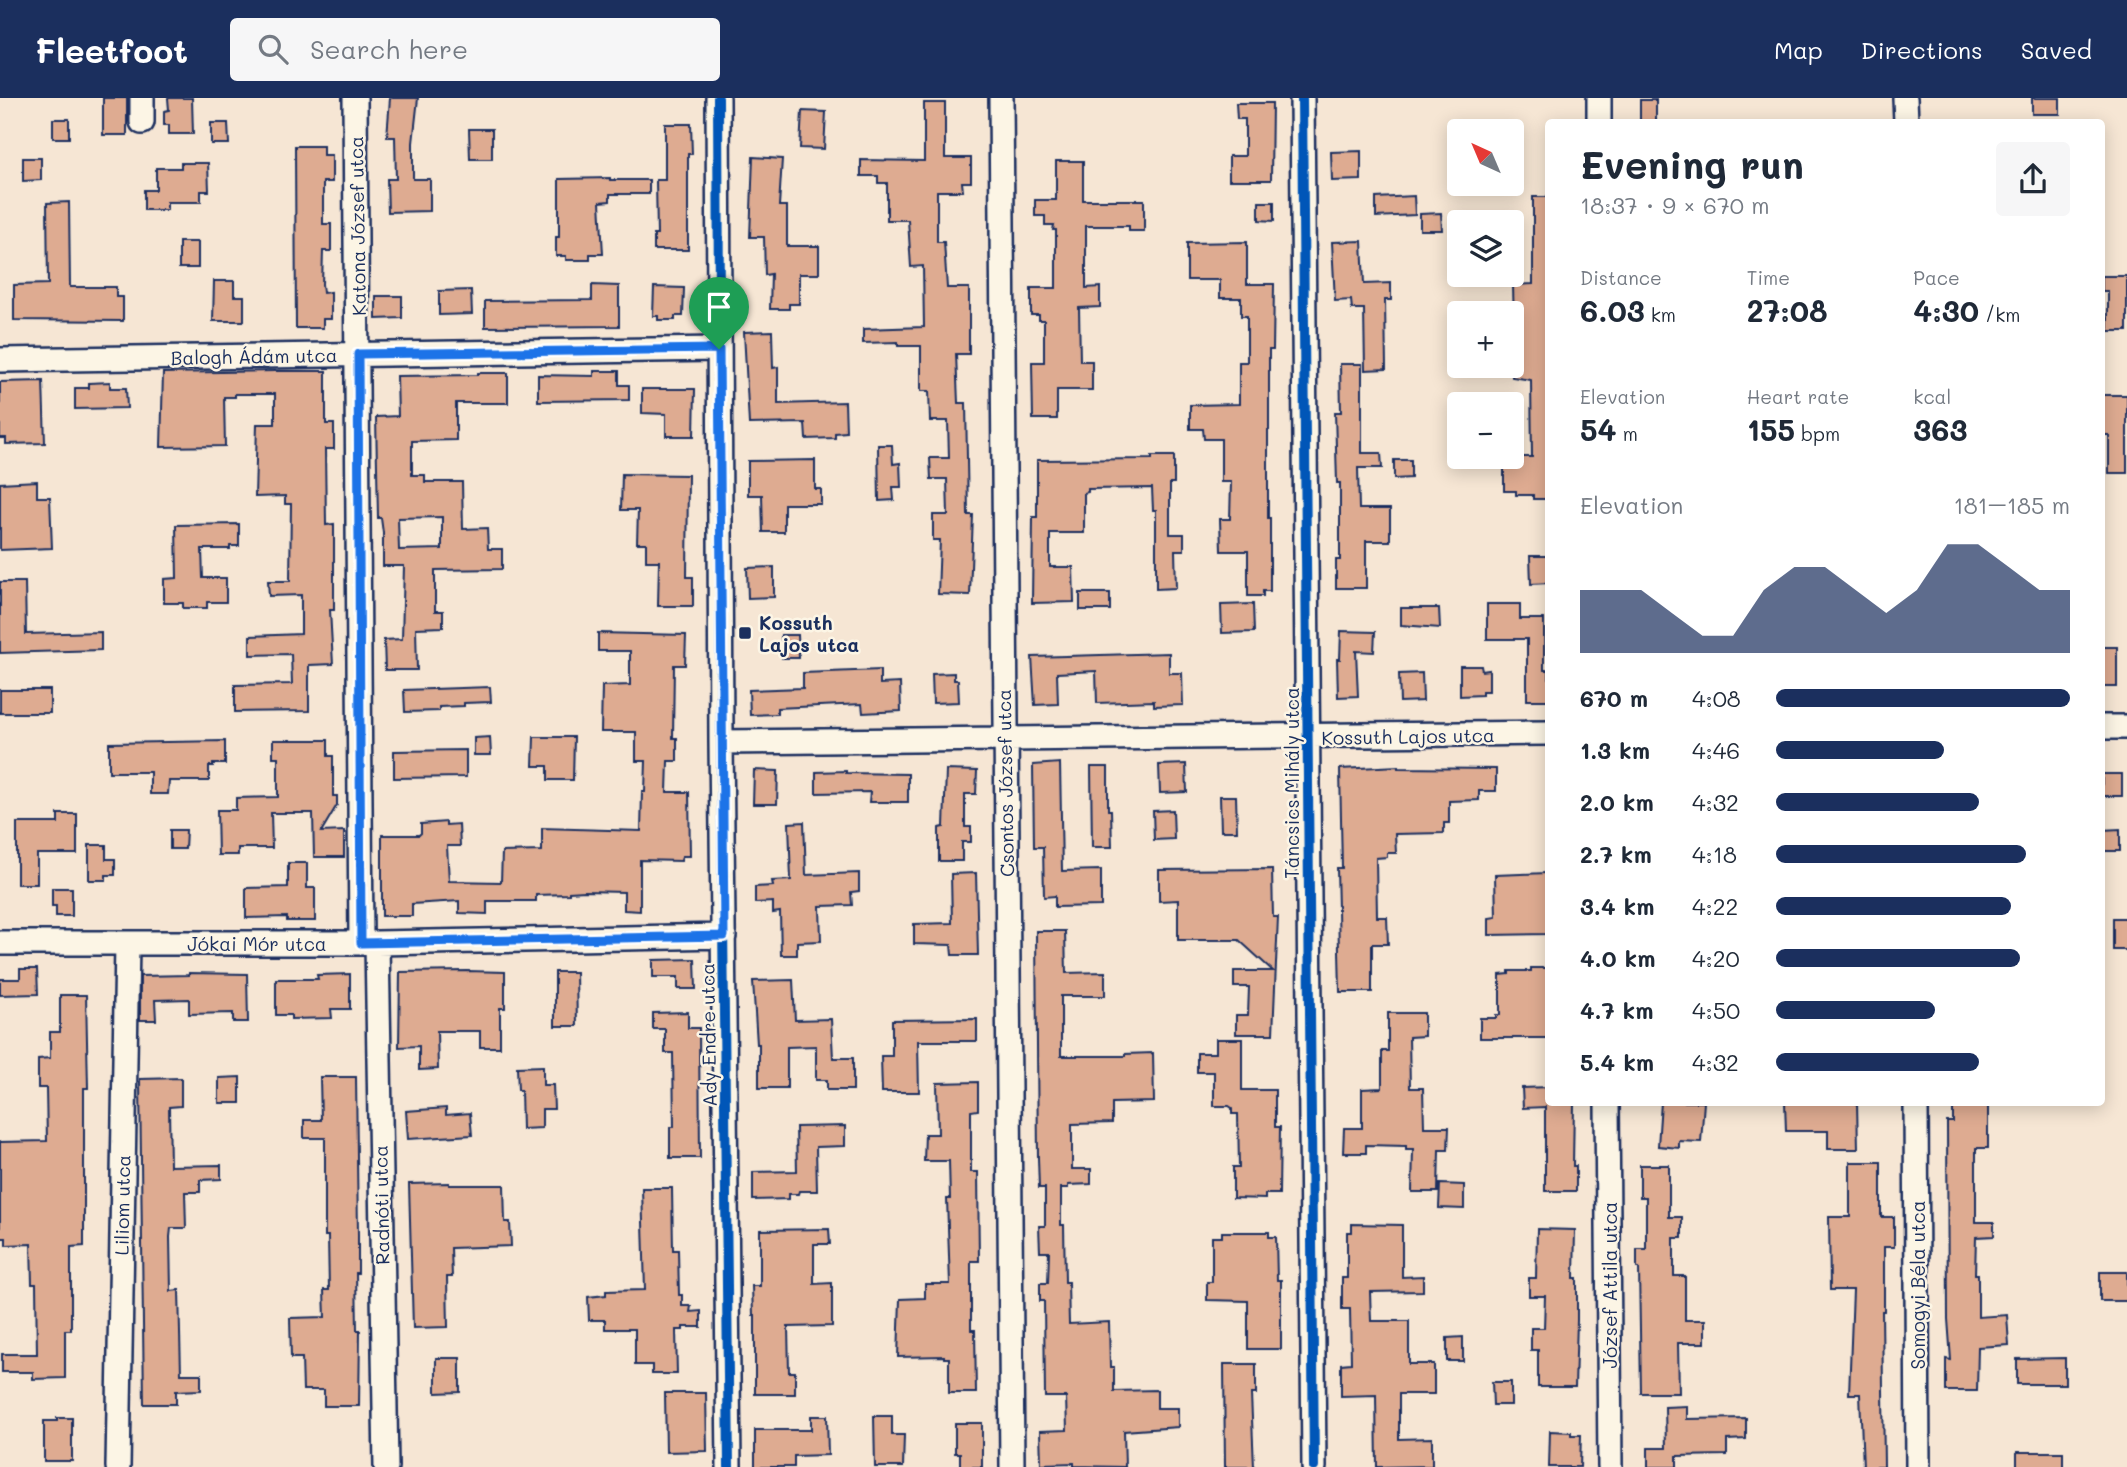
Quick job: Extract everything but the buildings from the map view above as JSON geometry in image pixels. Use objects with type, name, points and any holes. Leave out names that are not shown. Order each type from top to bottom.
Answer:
[{"type":"street","points":[[142,98],[142,122]]},
{"type":"street","name":"Katona József utca","points":[[355,98],[369,943]]},
{"type":"street","name":"Ady Endre utca","points":[[718,98],[721,742],[729,1467]]},
{"type":"street","name":"Csontos József utca","points":[[1001,98],[1004,738],[1012,1467]]},
{"type":"street","name":"Táncsics Mihály utca","points":[[1302,98],[1314,1467]]},
{"type":"street","points":[[1599,98],[1599,119]]},
{"type":"street","points":[[1905,98],[1906,119]]},
{"type":"street","name":"Balogh Ádám utca","points":[[0,360],[719,349]]},
{"type":"street","points":[[2105,727],[2127,727]]},
{"type":"street","name":"Kossuth Lajos utca","points":[[721,742],[1308,738],[1545,733]]},
{"type":"street","name":"Jókai Mór utca","points":[[0,943],[369,943],[724,936]]},
{"type":"street","name":"Radnóti utca","points":[[369,943],[386,1467]]},
{"type":"street","name":"Liliom utca","points":[[118,1467],[127,944]]},
{"type":"street","name":"József Attila utca","points":[[1607,1106],[1610,1467]]},
{"type":"street","name":"Somogyi Béla utca","points":[[1916,1106],[1919,1467]]},
{"type":"cycle path","points":[[718,98],[721,742],[729,1467]]},
{"type":"cycle path","points":[[1302,98],[1314,1467]]},
{"type":"place","name":"Kossuth Lajos utca","points":[[745,633]]},
{"type":"route","points":[[719,349],[724,936],[361,943],[358,354],[719,349]]}]
